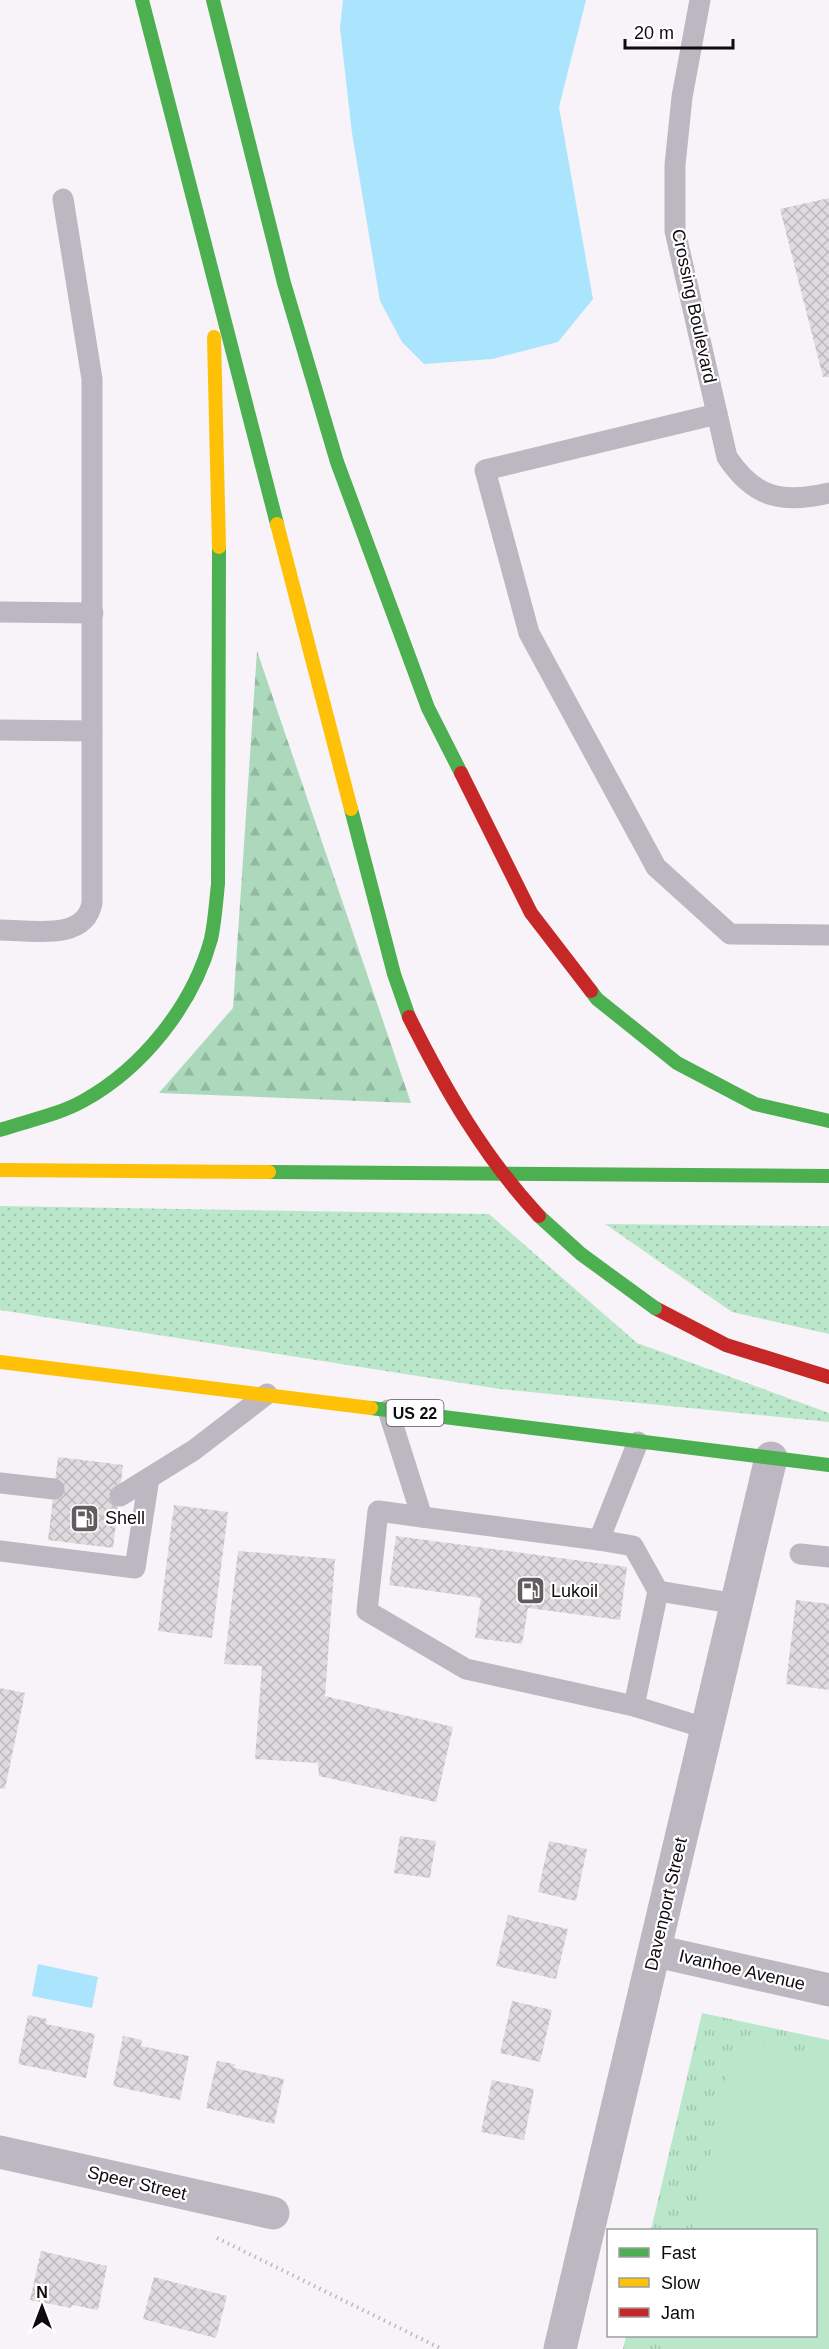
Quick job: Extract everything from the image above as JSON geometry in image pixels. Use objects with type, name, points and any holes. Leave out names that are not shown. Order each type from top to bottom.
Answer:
[{"type":"highway","points":[[142,0],[379,918],[409,1017],[448,1094],[470,1130],[540,1217],[596,1264],[655,1308],[726,1345],[829,1377]]},
{"type":"highway","points":[[213,0],[284,283],[337,462],[428,708],[531,913],[597,999],[677,1063],[755,1104],[829,1121]]},
{"type":"highway","points":[[0,1131],[82,1102],[125,1072],[159,1037],[192,991],[211,938],[218,884],[219,475],[211,273]]},
{"type":"highway","points":[[0,1170],[829,1176]]},
{"type":"highway","name":"US 22","points":[[0,1362],[829,1465]]},
{"type":"street","name":"Davenport Street","points":[[560,2349],[771,1458]]},
{"type":"street","name":"Ivanhoe Avenue","points":[[656,1951],[829,1990]]},
{"type":"street","name":"Speer Street","points":[[0,2152],[273,2213]]},
{"type":"lane","name":"Crossing Boulevard","points":[[700,0],[675,165],[675,231],[727,456],[740,476],[754,488],[775,496],[799,500],[829,493]]},
{"type":"lane","points":[[0,930],[66,930],[84,922],[92,903],[92,380],[63,198]]},
{"type":"lane","points":[[717,414],[484,470],[529,633],[656,867],[730,934],[829,935]]},
{"type":"lane","points":[[0,612],[93,613]]},
{"type":"lane","points":[[0,730],[92,731]]},
{"type":"lane","points":[[120,1496],[195,1450],[267,1394]]},
{"type":"lane","points":[[388,1410],[422,1516]]},
{"type":"lane","points":[[599,1540],[638,1442]]},
{"type":"lane","points":[[0,1551],[135,1568],[149,1478]]},
{"type":"lane","points":[[0,1483],[54,1489]]},
{"type":"lane","points":[[634,1706],[658,1591],[633,1546],[378,1511],[367,1611],[466,1669],[634,1706],[708,1729]]},
{"type":"lane","points":[[800,1554],[829,1557]]},
{"type":"lane","points":[[658,1591],[737,1604]]},
{"type":"path","points":[[214,2237],[442,2349]]},
{"type":"green space","points":[[257,651],[411,1103],[159,1093],[233,1008]]},
{"type":"green space","points":[[0,1206],[489,1214],[637,1343],[829,1413],[829,1422],[500,1389],[0,1310]]},
{"type":"green space","points":[[605,1224],[829,1226],[829,1334],[732,1312]]},
{"type":"green space","points":[[702,2013],[829,2040],[829,2349],[623,2349],[626,2337],[817,2337],[817,2229],[651,2229]]},
{"type":"green space","points":[[735,2039],[829,2059],[829,2349],[668,2349],[671,2337],[817,2337],[817,2229],[694,2229]]},
{"type":"water","points":[[343,0],[586,0],[559,107],[593,299],[558,342],[492,359],[424,364],[402,342],[380,301],[352,133],[340,28]]},
{"type":"water","points":[[38,1964],[98,1977],[92,2008],[32,1996]]},
{"type":"building","points":[[829,198],[829,377],[823,377],[780,209]]},
{"type":"building","name":"Shell","points":[[58,1457],[123,1465],[113,1548],[48,1540]]},
{"type":"building","points":[[174,1505],[228,1512],[212,1638],[158,1631]]},
{"type":"building","name":"Lukoil","points":[[396,1536],[627,1567],[620,1620],[528,1608],[522,1644],[475,1638],[481,1598],[389,1585]]},
{"type":"building","points":[[238,1551],[335,1559],[325,1696],[453,1727],[436,1802],[319,1776],[318,1763],[255,1759],[262,1666],[224,1664]]},
{"type":"building","points":[[796,1600],[829,1604],[829,1690],[786,1684]]},
{"type":"building","points":[[0,1688],[25,1693],[5,1789],[0,1788]]},
{"type":"building","points":[[400,1836],[436,1841],[430,1878],[394,1873]]},
{"type":"building","points":[[549,1841],[587,1849],[576,1901],[538,1892]]},
{"type":"building","points":[[508,1915],[568,1929],[556,1979],[496,1966]]},
{"type":"building","points":[[512,2001],[552,2010],[540,2062],[500,2053]]},
{"type":"building","points":[[28,2015],[47,2019],[46,2024],[95,2034],[86,2078],[18,2064]]},
{"type":"building","points":[[123,2036],[142,2040],[141,2046],[189,2056],[180,2100],[113,2086]]},
{"type":"building","points":[[217,2061],[235,2064],[234,2068],[284,2079],[274,2124],[206,2108]]},
{"type":"building","points":[[492,2080],[534,2089],[524,2140],[481,2132]]},
{"type":"building","points":[[41,2251],[107,2266],[98,2310],[72,2305],[71,2308],[30,2300]]},
{"type":"building","points":[[154,2277],[227,2296],[216,2338],[143,2319]]},
{"type":"traffic: fast","points":[[142,0],[277,524]]},
{"type":"traffic: fast","points":[[213,0],[284,283],[337,462],[428,708],[461,773]]},
{"type":"traffic: fast","points":[[0,1130],[73,1106],[126,1071],[163,1032],[192,988],[203,964],[211,939],[218,884],[219,547]]},
{"type":"traffic: fast","points":[[351,809],[394,974],[409,1017]]},
{"type":"traffic: fast","points":[[591,991],[597,999],[677,1063],[755,1104],[829,1121]]},
{"type":"traffic: fast","points":[[269,1172],[829,1176]]},
{"type":"traffic: fast","points":[[539,1216],[581,1254],[655,1308]]},
{"type":"traffic: fast","points":[[371,1408],[829,1465]]},
{"type":"traffic: slow","points":[[214,337],[219,547]]},
{"type":"traffic: slow","points":[[277,524],[351,809]]},
{"type":"traffic: slow","points":[[0,1170],[269,1172]]},
{"type":"traffic: slow","points":[[0,1362],[371,1408]]},
{"type":"traffic: jam","points":[[461,773],[531,913],[591,991]]},
{"type":"traffic: jam","points":[[409,1017],[451,1096],[483,1146],[539,1216]]},
{"type":"traffic: jam","points":[[655,1308],[726,1345],[829,1377]]},
{"type":"place","name":"Shell","points":[[84,1518]]},
{"type":"place","name":"Lukoil","points":[[530,1591]]}]
